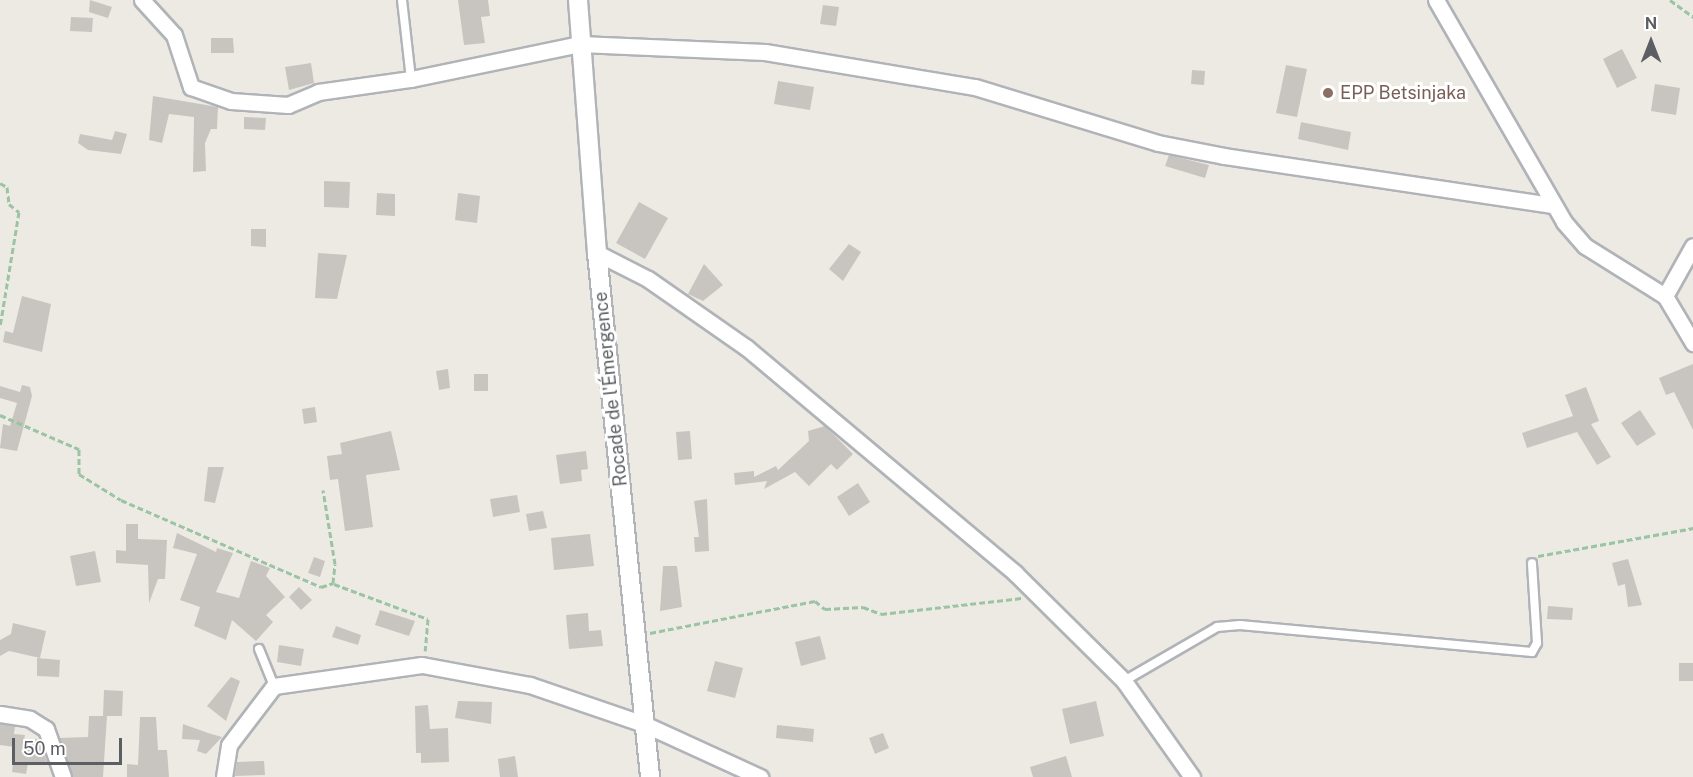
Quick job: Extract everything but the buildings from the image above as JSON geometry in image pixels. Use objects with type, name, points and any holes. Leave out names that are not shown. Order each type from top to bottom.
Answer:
[{"type":"street","points":[[142,0],[174,34],[191,87],[203,94],[288,105],[318,92],[411,79],[580,44],[765,52],[856,65],[975,87],[1158,143],[1553,206]]},
{"type":"street","name":"Rocade de l'Émergence","points":[[578,0],[597,253],[650,777]]},
{"type":"street","points":[[1436,0],[1553,206],[1585,246],[1665,296],[1693,343]]},
{"type":"street","points":[[1665,296],[1693,246]]},
{"type":"street","points":[[597,253],[648,279],[747,348],[1039,595],[1124,681],[1192,777]]},
{"type":"street","points":[[224,777],[229,745],[274,686],[422,665],[530,685],[644,724],[760,777]]},
{"type":"street","points":[[0,714],[30,719],[46,729],[63,777]]},
{"type":"lane","points":[[402,0],[411,79]]},
{"type":"lane","points":[[1124,681],[1216,627],[1240,625],[1532,652],[1537,643],[1532,563]]},
{"type":"lane","points":[[259,649],[274,686]]},
{"type":"path","points":[[1670,0],[1693,17]]},
{"type":"path","points":[[0,183],[7,187],[9,204],[19,212],[0,327]]},
{"type":"path","points":[[0,415],[79,449],[80,474],[121,500],[321,587],[333,583],[428,620],[422,665]]},
{"type":"path","points":[[323,490],[333,583]]},
{"type":"path","points":[[1532,563],[1535,557],[1693,528]]},
{"type":"path","points":[[637,636],[815,601],[842,612],[863,607],[881,614],[909,613],[1039,595]]},
{"type":"place","name":"EPP Betsinjaka","points":[[1328,93]]}]
